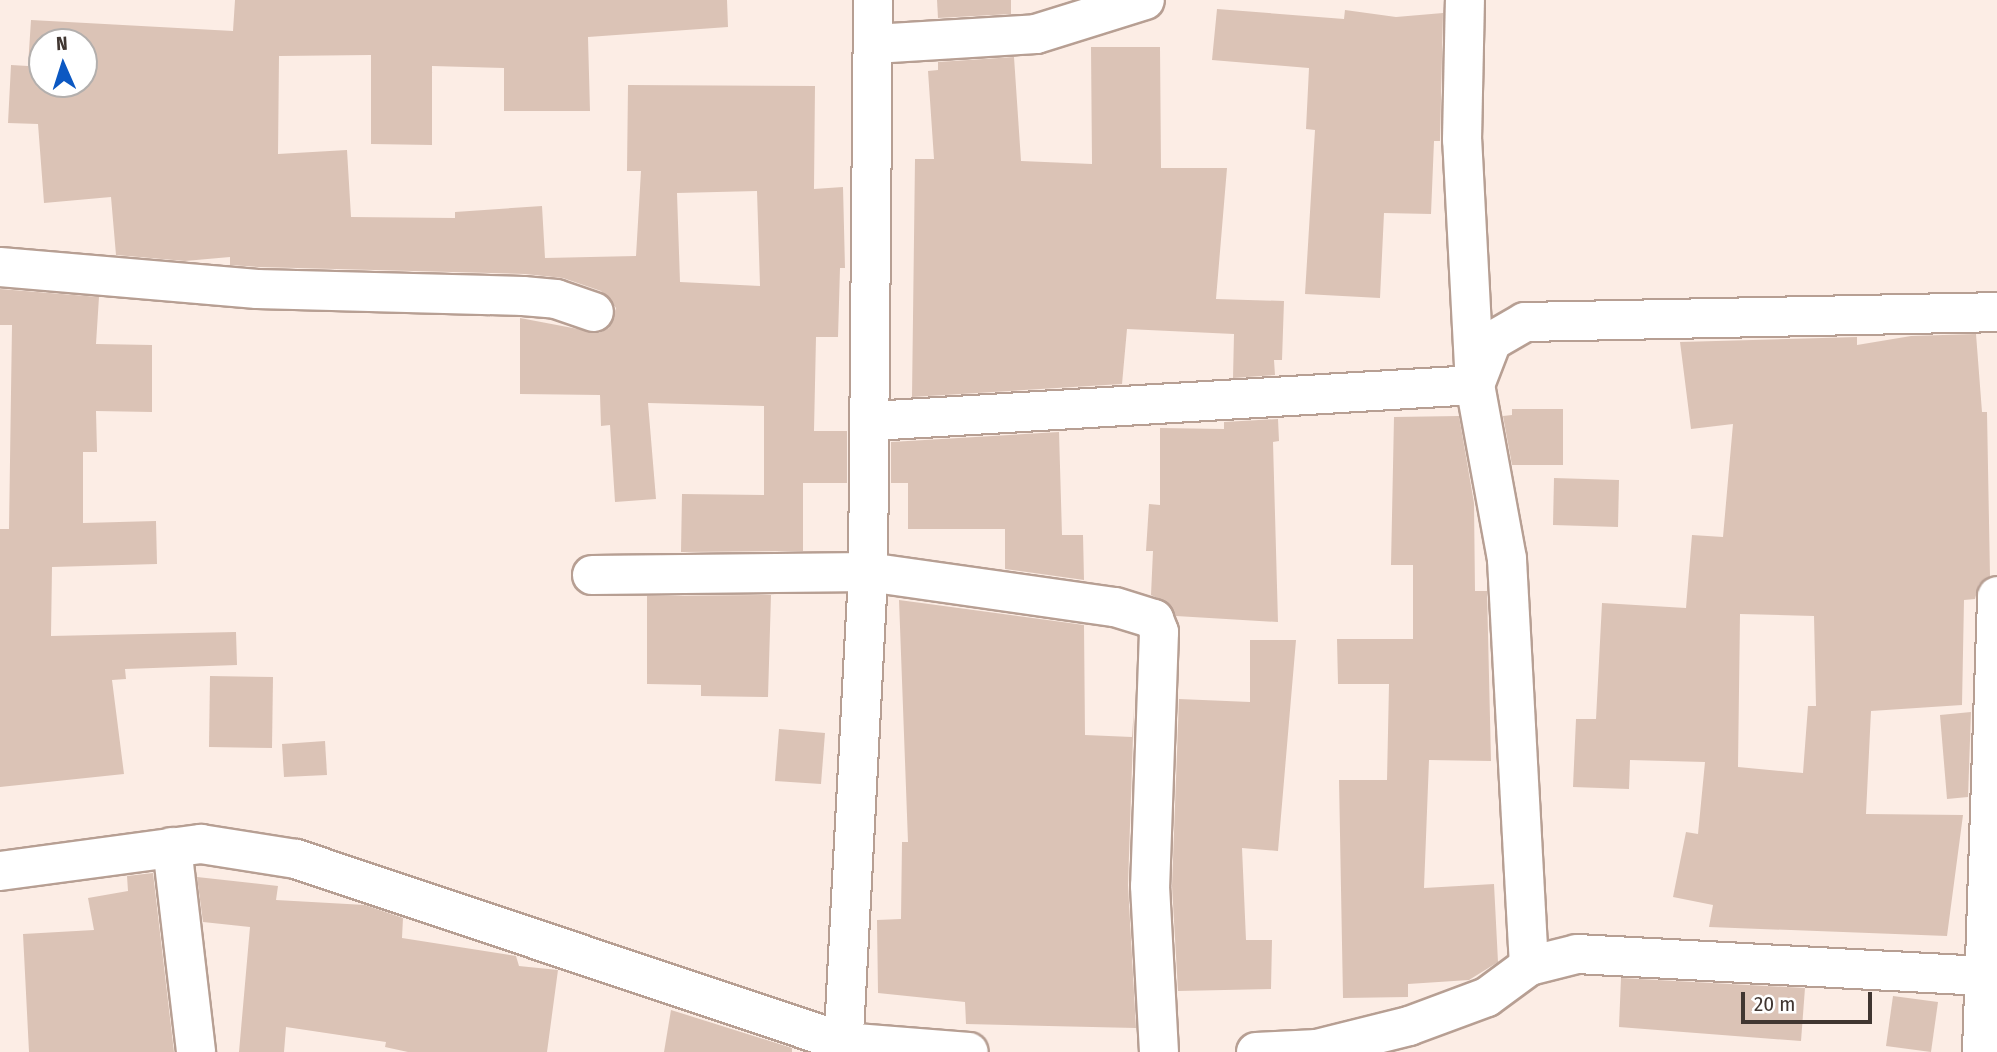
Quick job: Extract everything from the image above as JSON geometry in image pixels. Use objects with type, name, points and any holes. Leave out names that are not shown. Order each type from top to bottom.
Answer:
[{"type":"street","points":[[843,1047],[868,572],[872,421],[873,0]]},
{"type":"street","points":[[874,44],[1029,35],[1145,0]]},
{"type":"street","points":[[1465,0],[1462,140],[1475,385],[1507,559],[1530,967]]},
{"type":"street","points":[[0,267],[257,289],[523,296],[556,299],[594,312]]},
{"type":"street","points":[[1475,385],[1492,341],[1525,322],[1997,312],[1997,334]]},
{"type":"street","points":[[872,421],[1475,385]]},
{"type":"street","points":[[592,575],[868,572],[1115,607],[1154,619],[1159,632],[1150,886],[1159,1052]]},
{"type":"street","points":[[1982,1052],[1991,976],[1997,596]]},
{"type":"street","points":[[0,871],[201,844],[296,859],[843,1047],[969,1052]]},
{"type":"street","points":[[172,847],[196,1052]]},
{"type":"street","points":[[1256,1052],[1317,1049],[1409,1026],[1487,997],[1530,967],[1577,954],[1991,976]]},
{"type":"building","points":[[235,0],[727,0],[728,27],[588,37],[590,111],[504,111],[504,68],[432,66],[432,145],[371,144],[371,55],[279,56],[278,154],[347,150],[351,217],[455,218],[455,212],[542,206],[545,258],[636,256],[641,171],[627,171],[628,85],[815,86],[814,189],[843,187],[845,268],[840,268],[838,337],[816,337],[814,431],[847,431],[847,483],[803,483],[803,551],[681,552],[682,494],[764,495],[764,406],[648,403],[656,499],[615,502],[610,425],[601,426],[600,395],[520,394],[520,318],[599,333],[609,328],[616,308],[601,291],[563,278],[525,274],[258,267],[230,265],[230,257],[185,261],[116,255],[111,197],[44,203],[38,124],[8,123],[11,65],[28,66],[28,98],[98,98],[98,28],[30,28],[31,20],[233,31]],"holes":[[[757,191],[760,286],[680,282],[677,193]]]},
{"type":"building","points":[[937,0],[1011,0],[1011,14],[938,18]]},
{"type":"building","points":[[1217,9],[1344,19],[1345,10],[1396,17],[1443,13],[1440,141],[1434,141],[1431,214],[1384,213],[1380,298],[1305,294],[1315,130],[1306,129],[1309,68],[1212,60]]},
{"type":"building","points":[[1091,47],[1160,47],[1161,168],[1227,168],[1216,299],[1284,301],[1282,360],[1274,360],[1275,375],[1233,378],[1234,334],[1127,329],[1122,384],[912,397],[915,159],[934,159],[928,71],[938,70],[938,62],[1014,57],[1021,161],[1092,164]]},
{"type":"building","points":[[0,289],[99,297],[96,344],[152,345],[152,412],[96,411],[97,452],[83,452],[83,523],[156,521],[157,564],[52,567],[51,636],[236,632],[237,665],[125,669],[126,679],[112,680],[124,774],[0,787],[0,529],[9,529],[12,325],[0,325]]},
{"type":"building","points":[[1976,334],[1982,412],[1987,412],[1990,576],[1979,584],[1975,599],[1964,600],[1962,705],[1871,711],[1866,814],[1963,815],[1947,936],[1709,927],[1713,905],[1673,897],[1686,832],[1698,834],[1705,762],[1630,760],[1629,789],[1573,787],[1576,719],[1596,719],[1602,603],[1686,608],[1692,535],[1723,537],[1733,424],[1691,429],[1680,342],[1857,337],[1857,345],[1911,336]],"holes":[[[1740,614],[1814,616],[1816,706],[1808,706],[1803,773],[1738,767]]]},
{"type":"building","points":[[1512,409],[1563,409],[1563,465],[1512,465],[1503,416],[1512,415]]},
{"type":"building","points":[[1459,416],[1474,503],[1475,591],[1487,591],[1491,761],[1429,760],[1424,888],[1494,884],[1498,962],[1469,980],[1408,984],[1408,997],[1343,998],[1339,780],[1387,780],[1389,684],[1338,684],[1337,639],[1413,639],[1413,565],[1391,565],[1394,417]]},
{"type":"building","points":[[1278,419],[1279,441],[1273,442],[1278,622],[1176,616],[1168,603],[1151,595],[1153,551],[1146,551],[1149,504],[1160,505],[1160,428],[1224,429],[1224,422]]},
{"type":"building","points":[[1059,432],[1062,535],[1083,535],[1084,580],[1005,569],[1005,529],[908,529],[908,483],[891,483],[891,442]]},
{"type":"building","points":[[1554,478],[1619,480],[1618,527],[1553,525]]},
{"type":"building","points":[[771,595],[768,697],[701,696],[701,685],[647,684],[647,596]]},
{"type":"building","points":[[899,600],[1084,625],[1085,735],[1132,737],[1134,707],[1128,885],[1136,1028],[966,1024],[965,1002],[878,993],[877,920],[901,919],[902,842],[908,842]]},
{"type":"building","points":[[1250,640],[1296,640],[1278,851],[1242,848],[1246,940],[1272,940],[1271,989],[1178,991],[1172,886],[1179,699],[1250,702]]},
{"type":"building","points":[[210,676],[273,677],[272,748],[209,747]]},
{"type":"building","points":[[1971,712],[1968,797],[1947,799],[1940,715]]},
{"type":"building","points":[[779,729],[825,733],[821,784],[775,781]]},
{"type":"building","points":[[325,741],[327,775],[284,777],[282,744]]},
{"type":"building","points":[[153,873],[174,1052],[29,1052],[23,934],[94,930],[88,898],[128,891],[127,876]]},
{"type":"building","points":[[197,877],[278,886],[276,900],[365,905],[403,918],[402,938],[516,956],[519,966],[558,970],[547,1052],[408,1052],[385,1047],[386,1042],[286,1027],[284,1052],[239,1052],[250,927],[203,922]]},
{"type":"building","points":[[1621,978],[1805,988],[1801,1041],[1619,1027]]},
{"type":"building","points":[[1893,996],[1938,1002],[1931,1052],[1886,1046]]},
{"type":"building","points":[[671,1010],[792,1048],[792,1052],[664,1052]]}]
